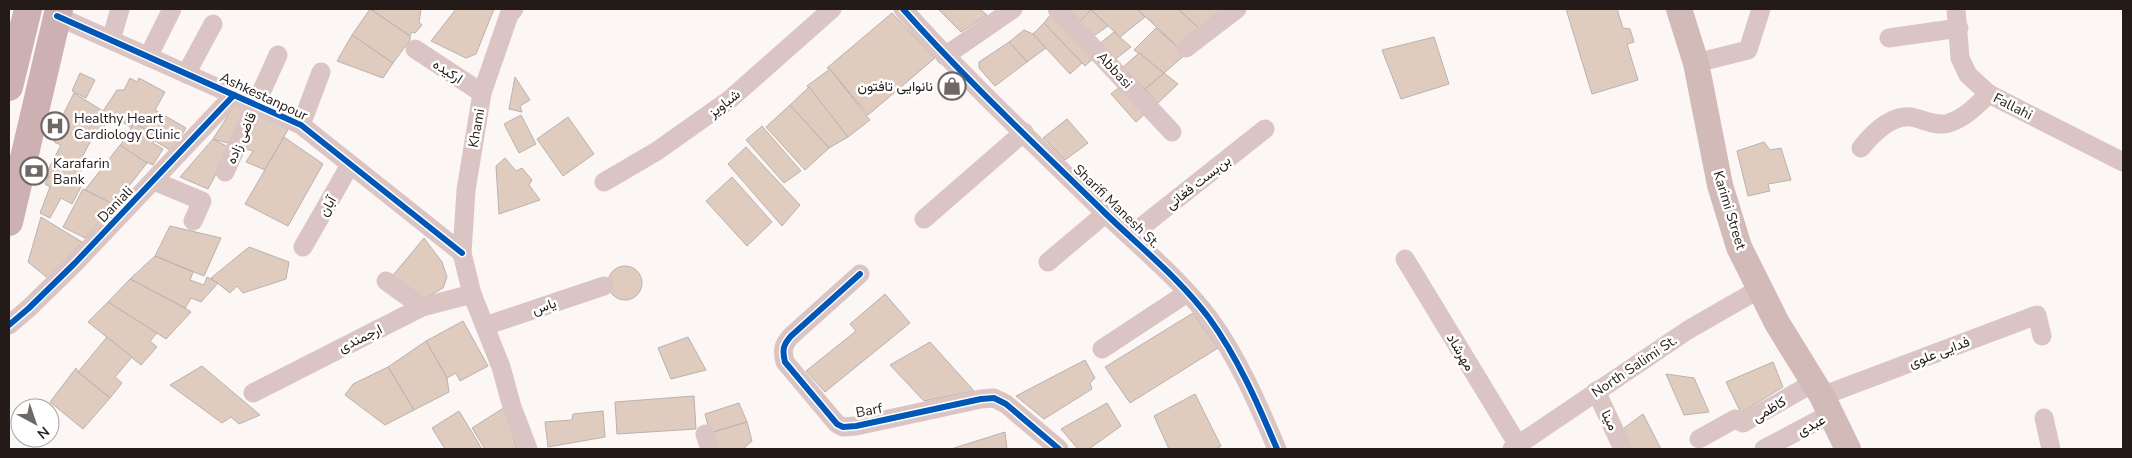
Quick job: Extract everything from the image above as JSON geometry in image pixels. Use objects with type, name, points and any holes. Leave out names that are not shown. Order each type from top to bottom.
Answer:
[{"type":"main road","points":[[9,87],[28,9]]},
{"type":"main road","name":"Karimi Street","points":[[1680,9],[1696,62],[1720,185],[1739,247],[1777,323],[1822,398],[1848,449]]},
{"type":"main road","points":[[9,222],[58,13]]},
{"type":"street","points":[[111,40],[120,9]]},
{"type":"street","points":[[148,57],[172,9]]},
{"type":"street","name":"Khami","points":[[462,253],[466,190],[482,93],[509,15],[514,9]]},
{"type":"street","name":"شباویز","points":[[604,182],[657,151],[729,100],[832,9]]},
{"type":"street","name":"Sharifi Manesh St.","points":[[902,9],[945,56],[1130,236],[1187,293],[1208,317],[1230,351],[1277,449]]},
{"type":"street","points":[[945,56],[1013,9]]},
{"type":"street","name":"Abbasi","points":[[1057,9],[1172,132]]},
{"type":"street","points":[[1186,48],[1237,9]]},
{"type":"street","points":[[1696,62],[1748,50],[1761,9]]},
{"type":"street","name":"Fallahi","points":[[1956,9],[1960,58],[1968,75],[1989,94],[2123,162]]},
{"type":"street","name":"Ashkestanpour","points":[[58,13],[111,40],[301,125],[462,253]]},
{"type":"street","points":[[186,74],[213,24]]},
{"type":"street","points":[[1890,38],[1959,28]]},
{"type":"street","name":"ارکیده","points":[[415,49],[482,93]]},
{"type":"street","name":"قاضی زاده","points":[[226,172],[278,55]]},
{"type":"street","points":[[301,125],[320,72]]},
{"type":"street","points":[[1860,148],[1872,134],[1889,122],[1910,117],[1928,122],[1947,124],[1964,116],[1989,94]]},
{"type":"street","name":"Daniali","points":[[9,325],[75,263],[234,95]]},
{"type":"street","name":"بن‌بست فغانی","points":[[1130,236],[1265,128]]},
{"type":"street","points":[[924,219],[1024,132]]},
{"type":"street","name":"آبان","points":[[304,247],[350,165]]},
{"type":"street","points":[[154,181],[202,201],[193,221]]},
{"type":"street","points":[[1048,262],[1106,213]]},
{"type":"street","points":[[462,253],[472,294],[501,366],[512,407],[528,449]]},
{"type":"street","name":"مهرشاد","points":[[1405,259],[1515,447]]},
{"type":"street","name":"Barf","points":[[860,274],[791,336],[784,344],[783,349],[786,362],[837,424],[843,427],[856,426],[980,399],[994,398],[1006,404],[1059,449]]},
{"type":"street","points":[[386,281],[422,307]]},
{"type":"street","name":"یاس","points":[[484,326],[604,286]]},
{"type":"street","name":"North Salimi St.","points":[[1515,447],[1688,330],[1761,288]]},
{"type":"street","points":[[1102,349],[1187,293]]},
{"type":"street","name":"ارجمندی","points":[[253,392],[422,307],[472,294]]},
{"type":"street","name":"فدایی علوی","points":[[1822,398],[2037,316],[2042,336]]},
{"type":"street","name":"مینا","points":[[1596,391],[1623,449]]},
{"type":"street","name":"کاظمی","points":[[1699,439],[1735,419],[1744,424],[1822,398]]},
{"type":"street","name":"عبدی","points":[[1764,449],[1822,398]]},
{"type":"street","points":[[2044,418],[2052,449]]},
{"type":"building","points":[[370,9],[421,9],[419,22],[422,25],[415,33],[412,32],[410,36]]},
{"type":"building","points":[[370,9],[410,36],[410,40],[393,63],[352,35]]},
{"type":"building","points":[[456,9],[494,9],[476,54],[466,58],[431,41]]},
{"type":"building","points":[[938,9],[980,9],[987,15],[961,32]]},
{"type":"building","points":[[1065,9],[1090,9],[1091,10],[1078,23]]},
{"type":"building","points":[[1090,9],[1137,9],[1145,17],[1120,37]]},
{"type":"building","points":[[1137,9],[1178,9],[1200,29],[1178,47]]},
{"type":"building","points":[[1178,9],[1221,9],[1226,13],[1200,29]]},
{"type":"building","points":[[1566,9],[1617,9],[1623,28],[1630,29],[1634,42],[1627,44],[1638,80],[1592,94]]},
{"type":"building","points":[[1091,10],[1108,26],[1092,37],[1078,23]]},
{"type":"building","points":[[892,13],[935,58],[868,115],[830,69],[827,68]]},
{"type":"building","points":[[1051,14],[1096,56],[1085,66],[1044,23]]},
{"type":"building","points":[[1044,23],[1082,63],[1070,74],[1033,34]]},
{"type":"building","points":[[1156,28],[1186,54],[1164,73],[1134,50]]},
{"type":"building","points":[[1024,30],[1033,34],[1046,48],[1027,62],[1009,42]]},
{"type":"building","points":[[1114,32],[1131,47],[1113,61],[1098,45]]},
{"type":"building","points":[[352,35],[393,63],[383,78],[337,61]]},
{"type":"building","points":[[1434,37],[1449,84],[1401,99],[1382,50]]},
{"type":"building","points":[[1009,42],[1027,62],[995,86],[979,68],[979,62]]},
{"type":"building","points":[[1139,53],[1164,73],[1145,89],[1122,68]]},
{"type":"building","points":[[830,69],[870,120],[848,137],[807,86]]},
{"type":"building","points":[[80,73],[95,80],[86,98],[72,91]]},
{"type":"building","points":[[1164,73],[1178,84],[1158,103],[1145,89]]},
{"type":"building","points":[[515,77],[530,100],[520,106],[522,112],[509,109]]},
{"type":"building","points":[[130,78],[137,82],[139,78],[165,92],[155,110],[186,128],[172,151],[103,111],[117,90],[124,90]]},
{"type":"building","points":[[1122,85],[1147,112],[1136,122],[1111,94]]},
{"type":"building","points":[[809,87],[848,137],[829,148],[790,105]]},
{"type":"building","points":[[74,93],[103,111],[98,122],[107,121],[99,137],[94,135],[82,157],[87,159],[75,183],[81,187],[72,204],[61,198],[50,218],[40,213],[50,187],[45,184],[49,176],[46,174],[61,145],[54,142],[64,123],[60,121]]},
{"type":"building","points":[[236,103],[248,109],[228,143],[213,139]]},
{"type":"building","points":[[790,105],[829,148],[805,170],[766,127]]},
{"type":"building","points":[[259,112],[290,126],[265,170],[246,162],[253,151],[243,148]]},
{"type":"building","points":[[521,115],[536,144],[519,153],[504,124]]},
{"type":"building","points":[[568,117],[594,154],[563,176],[537,139]]},
{"type":"building","points":[[1067,119],[1088,143],[1065,160],[1043,138]]},
{"type":"building","points":[[134,123],[156,135],[153,143],[163,149],[153,165],[120,146]]},
{"type":"building","points":[[762,126],[801,171],[784,183],[746,140]]},
{"type":"building","points":[[284,137],[323,164],[288,226],[245,204]]},
{"type":"building","points":[[213,139],[230,148],[208,189],[180,177]]},
{"type":"building","points":[[1764,142],[1770,150],[1781,148],[1791,180],[1768,184],[1770,191],[1748,196],[1737,151]]},
{"type":"building","points":[[120,145],[147,163],[114,205],[85,190]]},
{"type":"building","points":[[746,147],[800,205],[782,226],[728,164]]},
{"type":"building","points":[[505,158],[516,171],[522,168],[532,180],[529,185],[540,200],[499,214],[496,166]]},
{"type":"building","points":[[732,177],[772,222],[747,246],[706,201]]},
{"type":"building","points":[[83,189],[115,205],[85,238],[63,227]]},
{"type":"building","points":[[41,217],[82,242],[49,279],[28,262]]},
{"type":"building","points":[[170,226],[221,238],[204,276],[155,256]]},
{"type":"building","points":[[424,238],[442,262],[447,277],[443,288],[422,300],[389,280]]},
{"type":"building","points":[[249,247],[289,262],[286,279],[243,293],[237,286],[230,293],[211,278]]},
{"type":"building","points":[[155,256],[193,272],[190,280],[204,285],[207,277],[218,283],[201,302],[191,298],[185,308],[130,279]]},
{"type":"building","points":[[625,266],[632,267],[637,271],[641,276],[641,290],[637,295],[632,299],[625,300],[618,299],[613,295],[609,290],[608,283],[609,276],[613,271],[618,267]]},
{"type":"building","points":[[130,279],[191,312],[166,339],[108,302]]},
{"type":"building","points":[[885,294],[910,323],[825,392],[806,371],[856,331],[850,324]]},
{"type":"building","points":[[108,302],[157,333],[150,341],[157,347],[141,365],[88,322]]},
{"type":"building","points":[[1193,313],[1218,348],[1130,403],[1105,367]]},
{"type":"building","points":[[463,321],[488,366],[460,381],[456,373],[447,378],[426,341]]},
{"type":"building","points":[[107,337],[132,357],[115,377],[122,383],[110,398],[78,372]]},
{"type":"building","points":[[688,337],[706,370],[671,379],[658,348]]},
{"type":"building","points":[[426,341],[447,378],[449,392],[414,410],[388,367]]},
{"type":"building","points":[[930,342],[974,391],[924,401],[890,365]]},
{"type":"building","points":[[1085,360],[1095,378],[1090,383],[1092,389],[1044,419],[1016,396]]},
{"type":"building","points":[[1773,362],[1783,387],[1741,413],[1726,382]]},
{"type":"building","points":[[202,366],[260,415],[239,424],[231,417],[222,423],[170,385]]},
{"type":"building","points":[[388,367],[414,410],[385,425],[345,395],[353,384]]},
{"type":"building","points":[[76,368],[78,372],[110,398],[83,429],[60,410],[60,398],[53,398]]},
{"type":"building","points":[[1666,374],[1694,378],[1709,412],[1684,415]]},
{"type":"building","points":[[1195,394],[1221,446],[1216,449],[1169,449],[1154,416]]},
{"type":"building","points":[[694,396],[696,429],[617,434],[615,402]]},
{"type":"building","points":[[739,403],[747,422],[710,433],[705,414]]},
{"type":"building","points":[[1107,403],[1121,426],[1089,449],[1078,449],[1061,429]]},
{"type":"building","points":[[505,407],[517,449],[485,449],[472,428]]},
{"type":"building","points":[[459,411],[482,449],[445,449],[432,428]]},
{"type":"building","points":[[603,411],[605,437],[548,447],[545,422],[572,420],[573,414]]},
{"type":"building","points":[[1643,414],[1661,449],[1629,449],[1620,431]]},
{"type":"building","points":[[747,422],[752,441],[743,449],[714,449],[710,433]]},
{"type":"building","points":[[1005,432],[1007,449],[951,449]]},
{"type":"cycle path","points":[[903,9],[977,87],[1173,277],[1198,304],[1219,333],[1238,365],[1255,398],[1277,449]]},
{"type":"cycle path","points":[[57,16],[301,125],[462,253]]},
{"type":"cycle path","points":[[9,325],[75,263],[234,95]]},
{"type":"cycle path","points":[[860,274],[791,336],[784,348],[785,362],[837,424],[843,427],[856,426],[981,399],[994,398],[1006,404],[1059,449]]},
{"type":"place","name":"نانوایی تافتون","points":[[952,86]]},
{"type":"place","name":"Healthy Heart Cardiology Clinic","points":[[55,126]]},
{"type":"place","name":"Karafarin Bank","points":[[34,171]]}]
